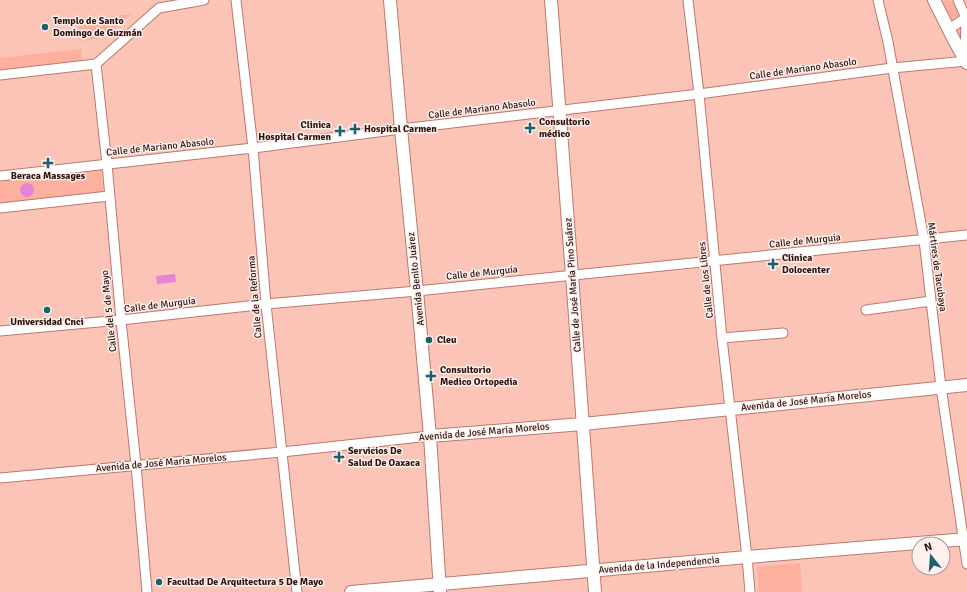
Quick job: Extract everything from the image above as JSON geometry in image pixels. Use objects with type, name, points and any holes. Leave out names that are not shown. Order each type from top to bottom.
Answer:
[{"type":"main road","name":"Avenida Benito Juárez","points":[[390,0],[430,436],[440,586]]},
{"type":"main road","name":"Calle de José María Pino Suárez","points":[[551,0],[595,592]]},
{"type":"main road","points":[[934,0],[966,62]]},
{"type":"main road","name":"Avenida de José María Morelos","points":[[430,436],[583,424],[731,410],[967,384]]},
{"type":"main road","name":"Avenida de la Independencia","points":[[351,592],[440,586],[593,571],[965,540]]},
{"type":"street","points":[[0,75],[96,64],[159,8],[204,0]]},
{"type":"street","name":"Calle de la Reforma","points":[[236,0],[253,148],[266,304],[297,592]]},
{"type":"street","name":"Calle de los Libres","points":[[688,0],[699,94],[722,338],[750,592]]},
{"type":"street","name":"Mártires de Tacubaya","points":[[878,0],[924,240],[941,387],[965,540],[967,564]]},
{"type":"street","points":[[958,0],[966,17],[966,62]]},
{"type":"street","points":[[949,29],[966,17]]},
{"type":"street","name":"Calle de Mariano Abasolo","points":[[0,176],[253,148],[559,111],[892,68],[966,62]]},
{"type":"street","name":"Calle del 5 de Mayo","points":[[96,64],[107,164],[147,592]]},
{"type":"street","points":[[0,208],[109,196]]},
{"type":"street","name":"Calle de Murguía","points":[[0,332],[266,304],[417,291],[967,235]]},
{"type":"street","points":[[866,310],[931,301]]},
{"type":"street","points":[[722,338],[783,333]]},
{"type":"street","name":"Avenida de José María Morelos","points":[[0,478],[282,452],[430,436]]},
{"type":"shaded area","points":[[943,0],[956,1],[967,30],[965,60]]},
{"type":"shaded area","points":[[131,14],[104,38],[79,41],[77,21]]},
{"type":"shaded area","points":[[81,49],[82,61],[0,70],[0,58]]},
{"type":"shaded area","points":[[101,168],[103,192],[0,206],[0,180]]},
{"type":"shaded area","points":[[27,183],[32,185],[34,190],[32,195],[27,197],[22,195],[20,190],[22,185]]},
{"type":"shaded area","points":[[175,274],[176,282],[157,284],[156,276]]},
{"type":"shaded area","points":[[800,563],[802,592],[759,592],[757,567]]},
{"type":"place","name":"Templo de Santo Domingo de Guzmán","points":[[45,27]]},
{"type":"place","name":"Consultorio médico","points":[[530,128]]},
{"type":"place","name":"Hospital Carmen","points":[[355,129]]},
{"type":"place","name":"Clinica Hospital Carmen","points":[[340,131]]},
{"type":"place","name":"Beraca Massages","points":[[48,163]]},
{"type":"place","name":"Clinica Dolocenter","points":[[773,264]]},
{"type":"place","name":"Universidad Cnci","points":[[47,310]]},
{"type":"place","name":"Cleu","points":[[429,340]]},
{"type":"place","name":"Consultorio Medico Ortopedia","points":[[431,376]]},
{"type":"place","name":"Servicios De Salud De Oaxaca","points":[[339,457]]},
{"type":"place","name":"Facultad De Arquitectura 5 De Mayo","points":[[159,582]]}]
